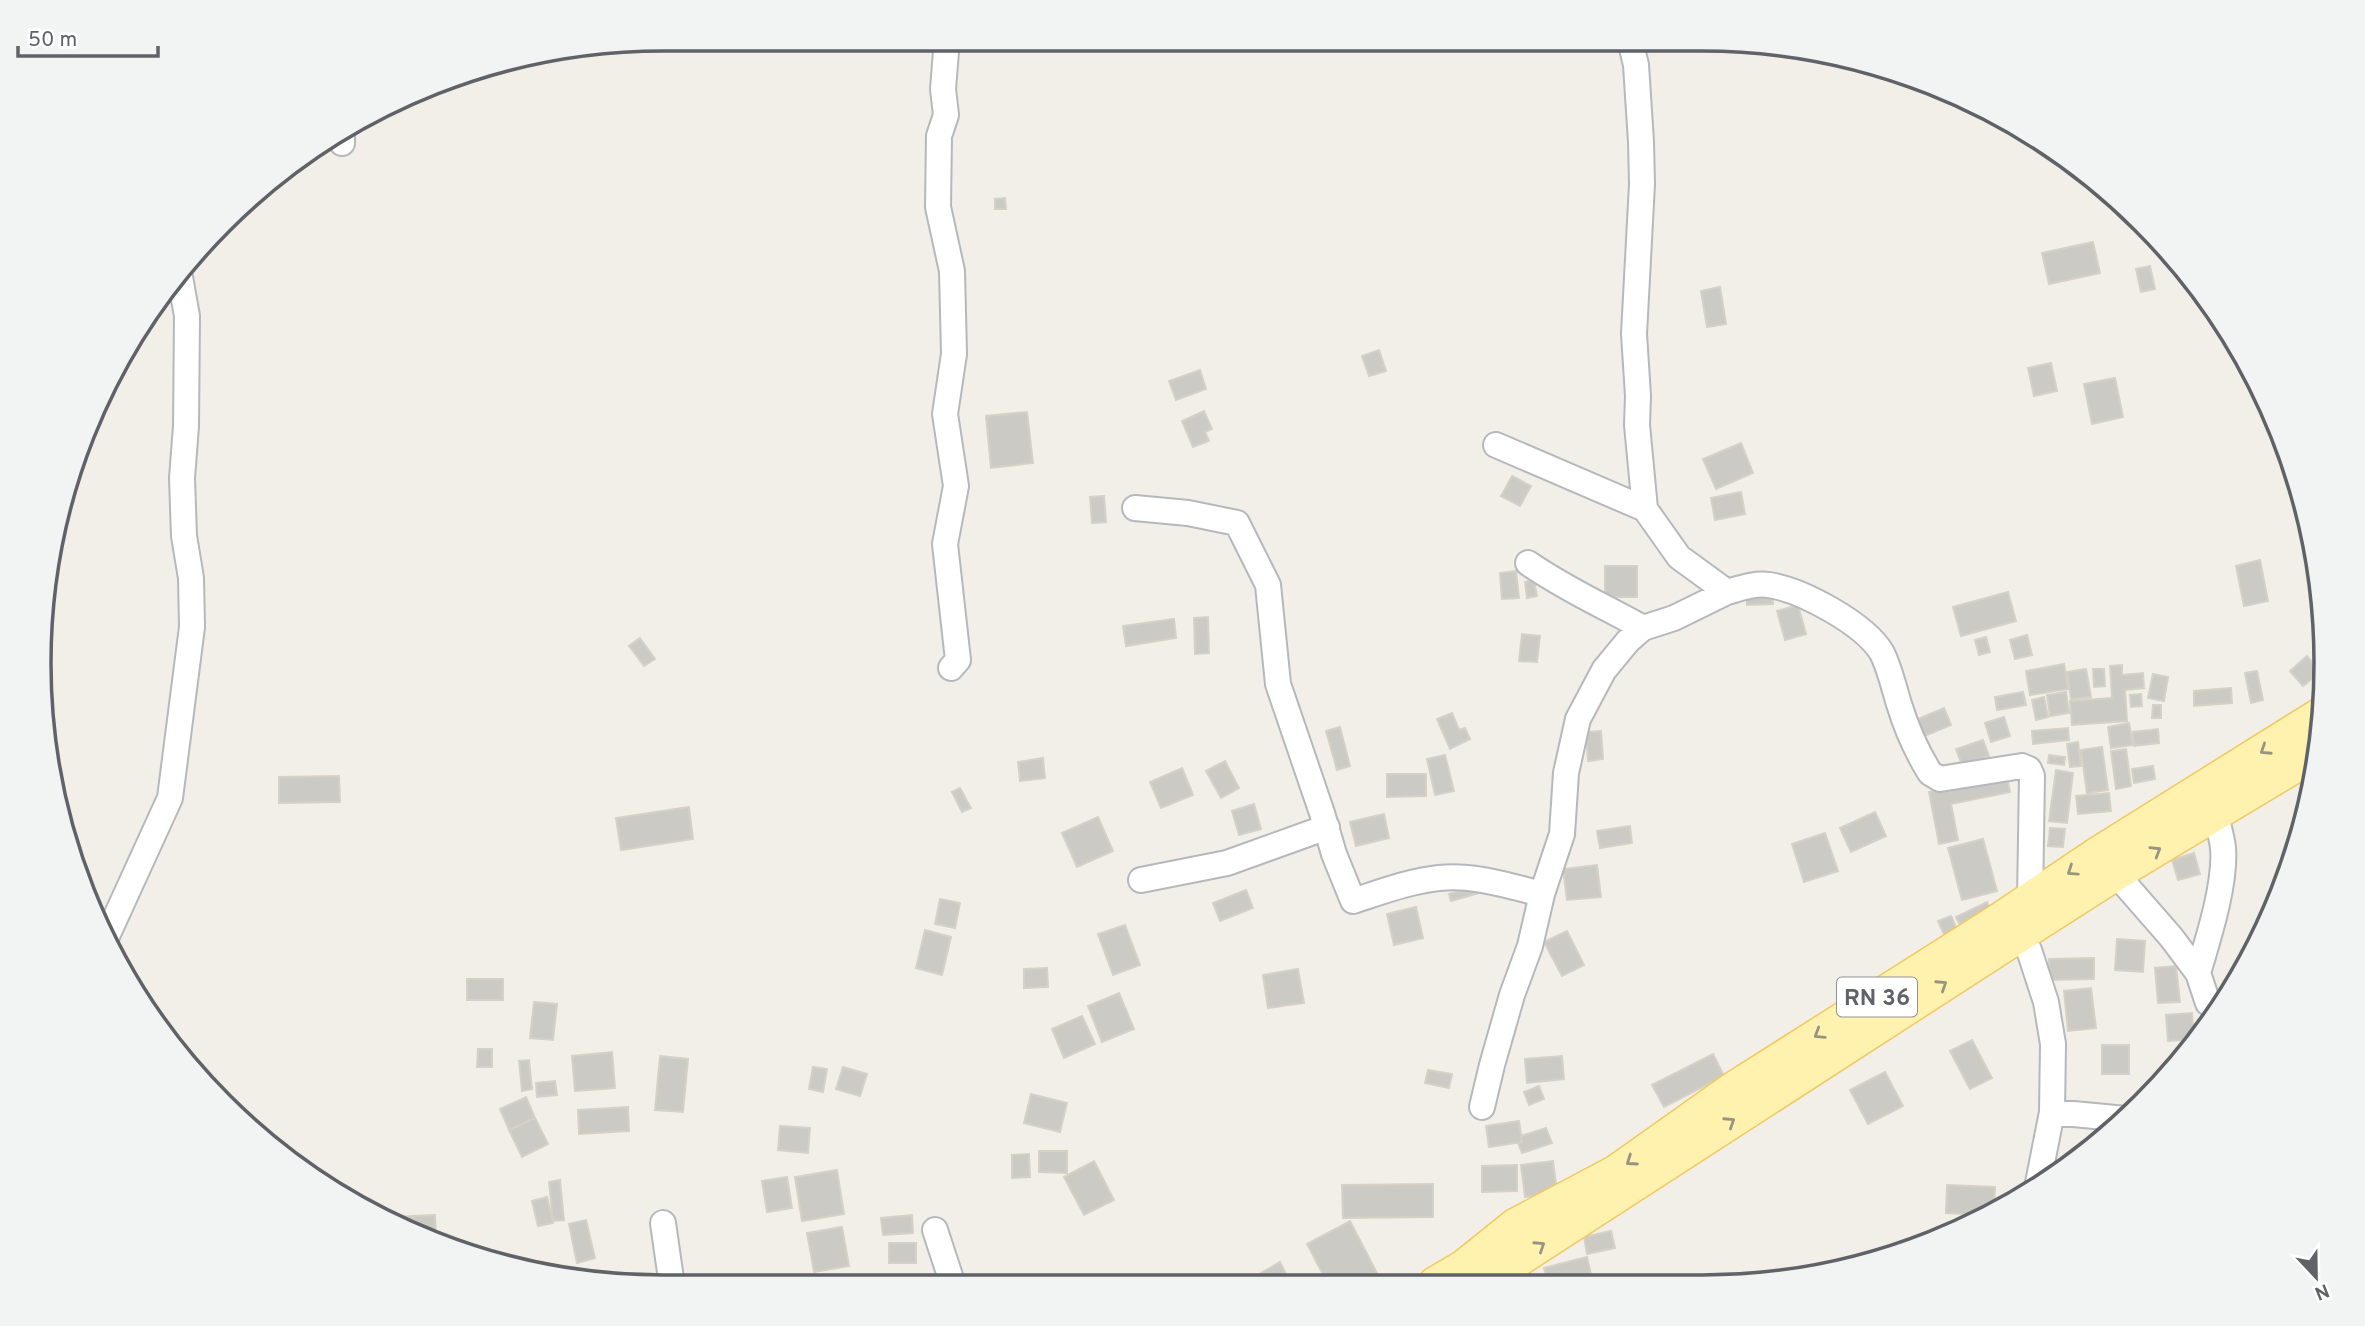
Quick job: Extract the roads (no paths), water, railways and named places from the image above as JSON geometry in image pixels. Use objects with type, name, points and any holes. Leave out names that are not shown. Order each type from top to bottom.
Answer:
[{"type":"main road","name":"RN 36","points":[[1449,1275],[1515,1225],[1615,1172],[1732,1089],[2311,720]]},
{"type":"main road","name":"RN 36","points":[[1495,1275],[2016,937],[2306,760]]},
{"type":"street","points":[[946,51],[943,89],[946,115],[939,136],[938,207],[952,271],[954,354],[945,414],[956,486],[945,544],[958,660],[951,668]]},
{"type":"street","points":[[1633,51],[1642,142],[1634,334],[1637,425],[1645,509],[1679,556],[1727,592]]},
{"type":"street","points":[[111,927],[170,798],[192,627],[191,578],[184,536],[182,478],[186,426],[187,316],[181,285]]},
{"type":"street","points":[[1496,445],[1645,509]]},
{"type":"street","points":[[1135,508],[1188,513],[1237,523],[1268,586],[1278,684],[1334,854],[1353,901],[1392,888],[1440,878],[1473,879],[1542,894]]},
{"type":"street","points":[[1528,563],[1562,587],[1643,628]]},
{"type":"street","points":[[1482,1107],[1512,995],[1530,946],[1542,894],[1562,834],[1566,773],[1578,719],[1604,670],[1628,641],[1643,628],[1674,618],[1727,592],[1746,586],[1766,585],[1795,591],[1816,601],[1872,638],[1882,655],[1900,708],[1930,773],[1940,779],[2022,766],[2029,769],[2032,776],[2030,899]]},
{"type":"street","points":[[2198,973],[2213,922],[2221,875],[2223,850],[2216,815]]},
{"type":"street","points":[[1141,880],[1227,863],[1327,827]]},
{"type":"street","points":[[2116,874],[2171,937],[2198,973],[2208,1003]]},
{"type":"street","points":[[2016,937],[2029,950],[2046,1002],[2053,1044],[2052,1112],[2040,1173]]},
{"type":"street","points":[[2052,1112],[2112,1118]]},
{"type":"street","points":[[663,1223],[670,1275]]},
{"type":"street","points":[[935,1230],[950,1275]]}]
